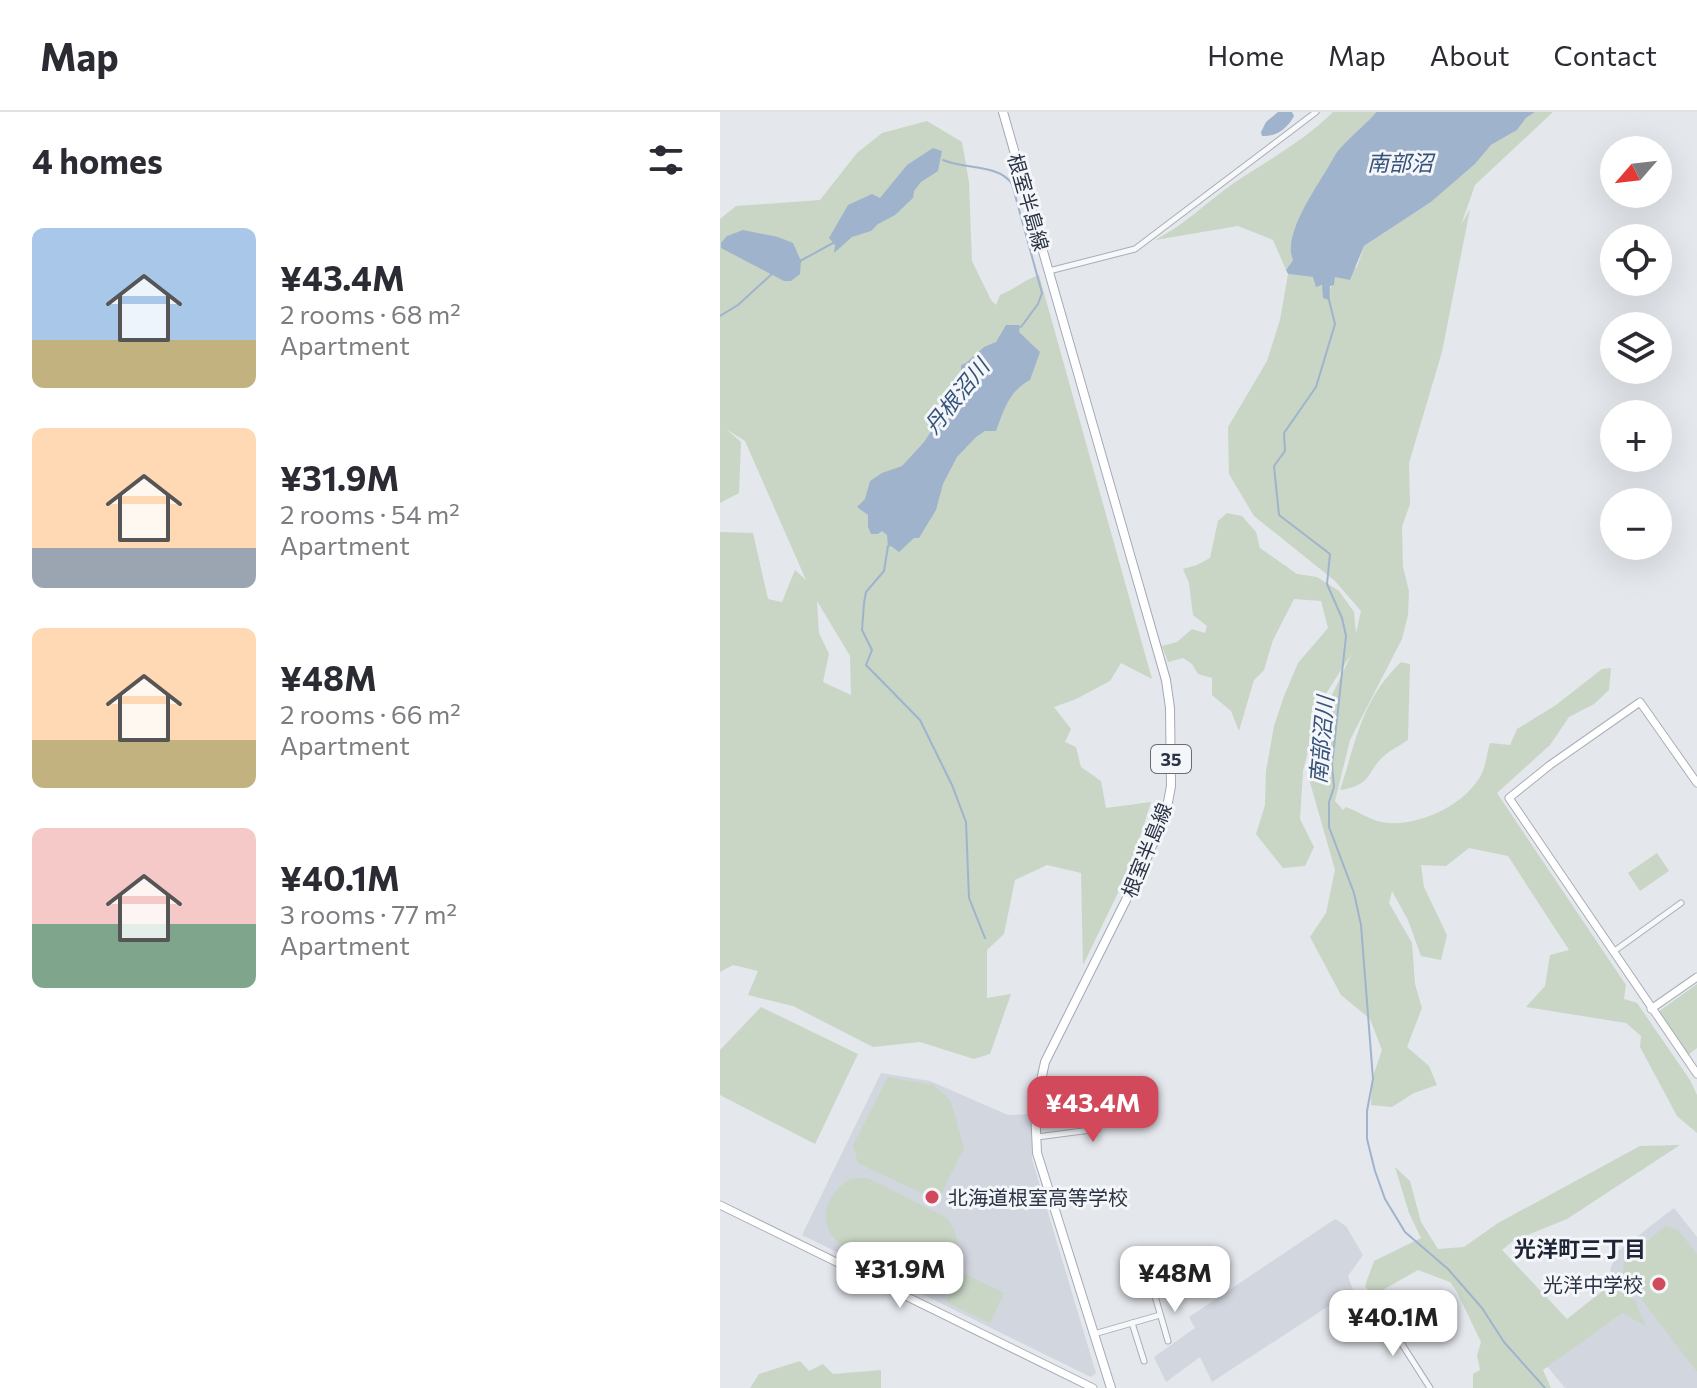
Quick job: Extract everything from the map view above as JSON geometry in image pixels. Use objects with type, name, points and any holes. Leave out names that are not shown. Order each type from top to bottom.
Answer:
[{"type":"main road","name":"根室半島線","points":[[1003,112],[1166,680],[1170,708],[1171,786],[1166,813],[1146,860],[1043,1067],[1035,1108],[1037,1153],[1111,1388]]},
{"type":"street","points":[[1048,271],[1135,249],[1316,112]]},
{"type":"street","points":[[1697,783],[1640,702],[1510,794],[1509,800],[1697,1074]]},
{"type":"street","points":[[1612,953],[1681,903]]},
{"type":"street","points":[[1651,1009],[1697,977]]},
{"type":"street","points":[[1036,1137],[1098,1129],[1104,1099]]},
{"type":"street","points":[[720,1205],[1093,1388]]},
{"type":"street","points":[[1155,1296],[1168,1341]]},
{"type":"street","points":[[1382,1313],[1430,1388]]},
{"type":"street","points":[[1094,1334],[1160,1315]]},
{"type":"street","points":[[1132,1323],[1144,1361]]},
{"type":"shaded area","name":"北海道根室高等学校","points":[[881,1073],[930,1081],[1008,1115],[1031,1114],[1032,1159],[1096,1373],[1091,1377],[802,1235]]},
{"type":"shaded area","name":"光洋中学校","points":[[1674,1208],[1697,1237],[1697,1388],[1565,1388],[1546,1365],[1630,1298],[1610,1270],[1617,1252]]},
{"type":"shaded area","points":[[1335,1219],[1346,1226],[1363,1255],[1348,1276],[1353,1290],[1212,1382],[1200,1357],[1166,1382],[1154,1357],[1195,1328],[1189,1317]]},
{"type":"green space","points":[[1333,112],[1376,112],[1346,144],[1318,183],[1294,234],[1291,249],[1293,260],[1286,270],[1273,240],[1238,226],[1155,240],[1297,142]]},
{"type":"green space","points":[[1535,112],[1553,112],[1475,185],[1461,225],[1470,209],[1442,352],[1409,463],[1410,504],[1402,527],[1403,567],[1409,591],[1408,615],[1402,639],[1350,740],[1335,801],[1343,810],[1346,807],[1381,822],[1409,822],[1439,812],[1475,785],[1483,770],[1490,743],[1510,745],[1517,729],[1556,705],[1602,669],[1611,668],[1609,690],[1594,704],[1569,717],[1550,745],[1497,793],[1626,985],[1624,999],[1637,1003],[1690,1080],[1697,1095],[1697,1133],[1677,1116],[1640,1047],[1641,1036],[1626,1023],[1526,1007],[1545,986],[1550,955],[1569,950],[1508,856],[1469,848],[1446,866],[1421,865],[1424,887],[1447,935],[1441,960],[1421,956],[1408,920],[1392,891],[1389,903],[1412,943],[1415,984],[1422,1008],[1407,1047],[1429,1066],[1437,1085],[1414,1093],[1392,1107],[1371,1105],[1372,1079],[1382,1050],[1370,1019],[1341,995],[1310,937],[1326,913],[1335,870],[1309,779],[1322,716],[1352,653],[1320,703],[1303,771],[1300,819],[1314,847],[1305,866],[1283,868],[1256,834],[1265,805],[1266,771],[1274,726],[1284,696],[1298,663],[1328,628],[1321,601],[1294,599],[1273,640],[1264,670],[1254,680],[1239,731],[1231,711],[1212,695],[1212,678],[1198,674],[1192,664],[1183,658],[1168,662],[1162,646],[1177,642],[1192,629],[1205,633],[1207,626],[1193,615],[1189,583],[1183,569],[1210,558],[1218,521],[1227,513],[1242,516],[1256,532],[1260,548],[1297,574],[1317,577],[1339,591],[1354,612],[1356,633],[1361,611],[1335,581],[1254,516],[1229,474],[1228,427],[1267,361],[1280,320],[1288,274],[1314,277],[1328,294],[1335,277],[1357,267],[1364,246],[1431,202],[1475,164],[1491,145],[1517,130]]},
{"type":"green space","points":[[927,121],[962,142],[969,182],[972,261],[996,305],[1000,295],[1039,275],[1152,679],[1121,663],[1110,681],[1054,707],[1071,729],[1065,742],[1076,747],[1081,767],[1101,781],[1106,808],[1151,802],[1131,866],[1083,965],[1081,873],[1047,865],[1015,880],[1004,934],[987,950],[987,998],[1011,994],[990,1054],[974,1059],[920,1042],[873,1047],[793,1006],[748,995],[758,971],[733,965],[720,972],[720,532],[753,533],[768,599],[782,602],[795,570],[806,580],[745,441],[726,429],[741,442],[739,493],[720,503],[720,219],[736,206],[820,200],[857,153],[882,133]],"holes":[[[817,601],[850,656],[851,695],[823,682],[829,654],[819,633]]]},
{"type":"green space","points":[[1401,662],[1410,664],[1408,740],[1385,755],[1359,785],[1340,790],[1369,706]]},
{"type":"green space","points":[[1657,853],[1669,871],[1640,891],[1628,873]]},
{"type":"green space","points":[[1697,984],[1697,1048],[1688,1055],[1658,1012]]},
{"type":"green space","points":[[761,1007],[858,1054],[815,1144],[720,1095],[720,1050]]},
{"type":"green space","points":[[888,1077],[933,1085],[951,1102],[964,1148],[938,1201],[858,1163],[853,1145]]},
{"type":"green space","points":[[1680,1145],[1567,1219],[1513,1241],[1502,1250],[1567,1319],[1610,1285],[1635,1301],[1646,1326],[1622,1313],[1543,1370],[1551,1388],[1473,1388],[1473,1374],[1480,1370],[1477,1355],[1481,1342],[1450,1282],[1418,1270],[1372,1296],[1365,1286],[1374,1261],[1421,1238],[1409,1213],[1395,1167],[1410,1181],[1421,1222],[1438,1249],[1464,1247],[1498,1223],[1640,1146]]},
{"type":"green space","points":[[852,1178],[868,1178],[947,1218],[957,1239],[958,1249],[951,1267],[944,1274],[922,1283],[841,1245],[828,1228],[827,1208],[836,1191]]},
{"type":"green space","points":[[1666,1226],[1678,1230],[1697,1254],[1697,1372],[1623,1275],[1624,1260]]},
{"type":"green space","points":[[961,1272],[1004,1293],[990,1323],[946,1302]]},
{"type":"green space","points":[[800,1361],[809,1371],[823,1364],[833,1374],[881,1370],[881,1388],[750,1388],[759,1374]]},
{"type":"water","points":[[1278,112],[1292,112],[1294,116],[1281,131],[1262,136],[1266,122]]},
{"type":"water","name":"南部沼","points":[[1376,112],[1535,112],[1517,130],[1491,145],[1475,164],[1431,202],[1364,246],[1350,280],[1335,277],[1334,285],[1330,286],[1329,300],[1323,298],[1322,285],[1316,287],[1313,277],[1288,274],[1286,270],[1293,260],[1293,236],[1304,207],[1334,157]]},
{"type":"water","points":[[933,148],[942,151],[938,171],[921,182],[913,198],[895,215],[871,231],[852,237],[834,253],[835,245],[829,238],[848,205],[872,194],[880,198],[907,165]]},
{"type":"water","points":[[743,230],[793,243],[801,261],[800,274],[791,281],[784,281],[721,248],[727,236]]},
{"type":"water","points":[[1006,325],[1020,325],[1019,332],[1040,352],[1030,380],[1012,395],[996,431],[985,431],[976,437],[957,457],[943,484],[936,510],[919,538],[914,538],[899,552],[888,547],[887,535],[882,531],[871,534],[868,515],[857,507],[865,499],[870,481],[902,466],[924,442],[948,406],[952,386],[961,373],[961,365],[984,347],[996,342]]},
{"type":"waterway","name":"丹根沼川","points":[[943,160],[999,173],[1012,184],[1042,293],[1021,327]]},
{"type":"waterway","name":"丹根沼川","points":[[800,261],[833,243]]},
{"type":"waterway","name":"丹根沼川","points":[[720,316],[738,305],[773,273]]},
{"type":"waterway","name":"南部沼川","points":[[1328,288],[1335,324],[1316,387],[1284,433],[1285,451],[1274,466],[1279,515],[1330,554],[1327,584],[1342,618],[1346,636],[1332,765],[1334,787],[1329,802],[1329,827],[1354,893],[1361,925],[1373,1079],[1367,1111],[1367,1139],[1385,1199],[1405,1232],[1448,1269],[1482,1308],[1504,1342],[1545,1388]]},
{"type":"waterway","name":"丹根沼川","points":[[888,546],[884,571],[866,592],[862,630],[872,650],[866,665],[920,720],[952,785],[966,822],[969,898],[985,938]]},
{"type":"place","name":"北海道根室高等学校","points":[[932,1197]]},
{"type":"place","name":"光洋中学校","points":[[1659,1284]]},
{"type":"district","name":"光洋町三丁目","points":[[1580,1248]]}]
